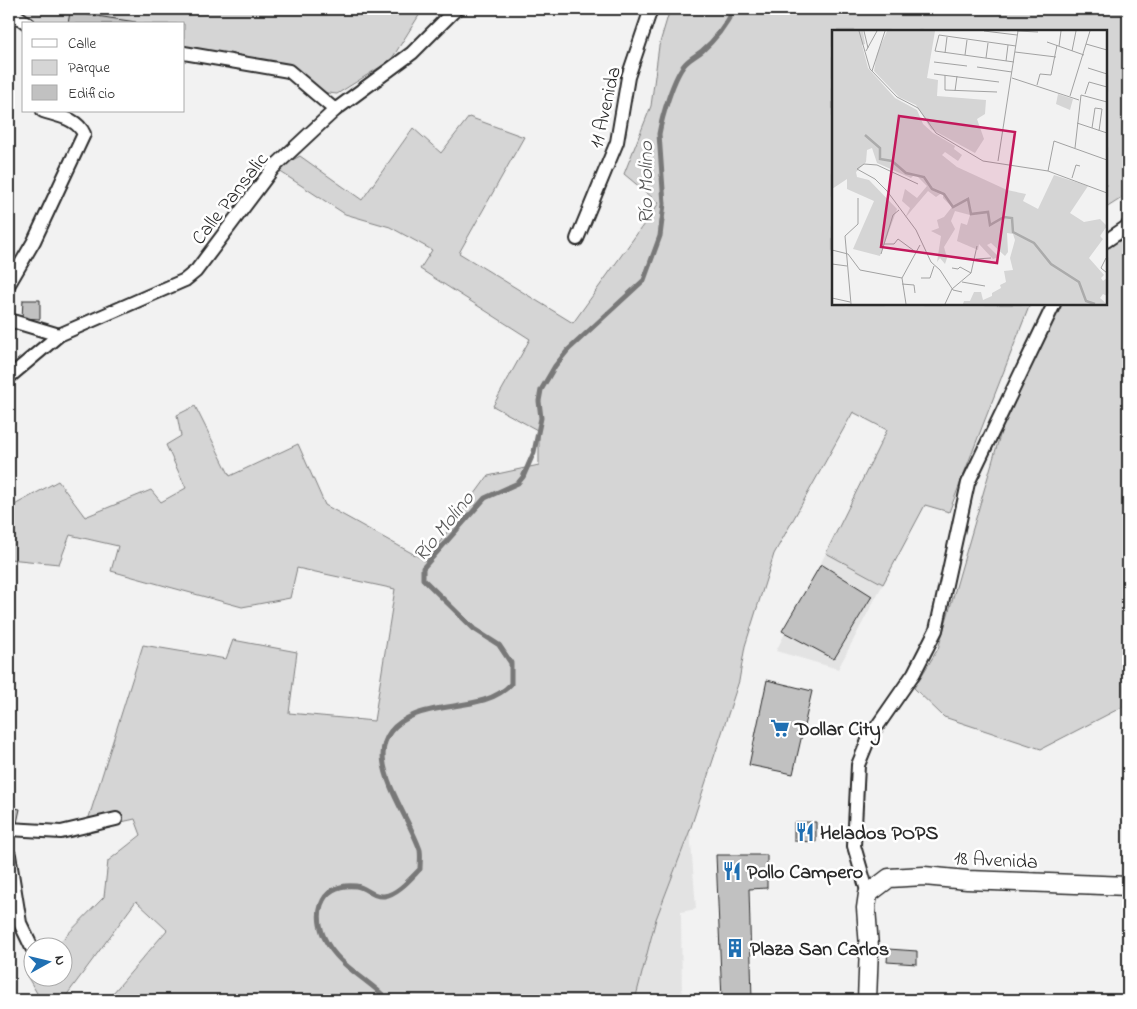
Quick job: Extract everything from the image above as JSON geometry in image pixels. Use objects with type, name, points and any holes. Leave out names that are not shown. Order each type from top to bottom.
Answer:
[{"type":"street","name":"Calle Pansalic","points":[[9,377],[59,335],[185,280],[196,271],[274,167],[336,110],[412,53],[456,9]]},
{"type":"street","name":"11 Avenida","points":[[577,239],[618,142],[628,77],[651,9]]},
{"type":"street","points":[[9,13],[14,14],[24,22]]},
{"type":"street","points":[[185,52],[289,71],[336,110]]},
{"type":"street","points":[[9,284],[34,241],[84,134],[81,126],[73,120],[45,112]]},
{"type":"street","points":[[1107,240],[1128,226]]},
{"type":"street","points":[[867,1000],[869,947],[866,908],[868,894],[854,846],[858,765],[870,738],[914,672],[936,630],[968,483],[1054,305]]},
{"type":"street","points":[[9,320],[59,335]]},
{"type":"street","points":[[9,829],[61,832],[116,819]]},
{"type":"street","points":[[9,855],[20,923],[26,936]]},
{"type":"street","name":"18 Avenida","points":[[868,894],[889,878],[924,876],[967,880],[1128,886]]},
{"type":"shaded area","points":[[826,553],[883,584],[838,669],[776,651]]},
{"type":"shaded area","points":[[690,830],[696,909],[681,912],[682,1000],[635,1000],[656,919]]},
{"type":"green space","points":[[9,9],[423,9],[391,60],[337,94],[319,92],[284,75],[185,53],[185,22],[24,22]]},
{"type":"green space","points":[[670,9],[1128,9],[1128,194],[1107,207],[1107,30],[832,30],[832,305],[1030,305],[949,512],[925,505],[883,584],[826,553],[887,430],[853,412],[774,554],[745,646],[739,681],[690,830],[656,919],[635,1000],[107,1000],[167,930],[136,901],[63,1000],[41,1000],[33,986],[72,986],[72,936],[66,936],[104,897],[108,861],[141,835],[135,819],[85,830],[143,645],[226,659],[233,640],[297,652],[289,713],[374,721],[395,589],[297,568],[290,598],[242,607],[111,571],[118,546],[70,535],[59,564],[9,559],[9,508],[58,481],[85,517],[151,490],[161,502],[186,488],[166,445],[181,436],[177,415],[195,406],[230,476],[298,444],[325,505],[426,561],[488,476],[539,465],[539,431],[493,406],[530,339],[420,269],[432,250],[390,227],[345,214],[276,169],[300,156],[362,200],[413,128],[441,153],[469,117],[524,137],[459,253],[573,323],[659,203],[624,174],[651,106],[659,46]]},
{"type":"green space","points":[[1128,214],[1128,704],[1041,749],[944,717],[914,688],[938,649],[1016,380],[1055,305],[1107,305],[1107,237]]},
{"type":"building","points":[[70,12],[136,22],[68,22]]},
{"type":"building","points":[[23,300],[40,300],[40,319],[22,318]]},
{"type":"building","points":[[821,564],[872,596],[834,659],[782,631]]},
{"type":"building","name":"Dollar City","points":[[767,680],[812,691],[793,774],[749,765]]},
{"type":"building","points":[[10,807],[20,809],[17,823],[9,820]]},
{"type":"building","name":"Helados POPS","points":[[794,822],[816,822],[816,842],[794,841]]},
{"type":"building","name":"Plaza San Carlos","points":[[716,855],[767,855],[767,888],[749,889],[752,1000],[722,1000]]},
{"type":"building","points":[[888,949],[917,951],[917,964],[887,962]]},
{"type":"waterway","name":"Río Molino","points":[[388,1000],[342,961],[329,946],[323,936],[320,925],[321,905],[326,896],[333,890],[343,886],[360,887],[379,896],[389,895],[404,885],[420,869],[420,850],[395,796],[387,776],[383,758],[385,741],[395,727],[414,715],[426,711],[478,702],[490,698],[511,684],[511,663],[499,645],[474,629],[423,579],[423,568],[485,498],[518,483],[523,477],[534,452],[541,418],[539,401],[541,390],[555,366],[568,350],[644,280],[660,236],[664,204],[659,134],[669,97],[682,69],[688,61],[702,51],[716,37],[734,9]]},
{"type":"place","name":"Dollar City","points":[[780,728]]},
{"type":"place","name":"Helados POPS","points":[[805,832]]},
{"type":"place","name":"Pollo Campero","points":[[732,871]]},
{"type":"place","name":"Plaza San Carlos","points":[[735,948]]}]
